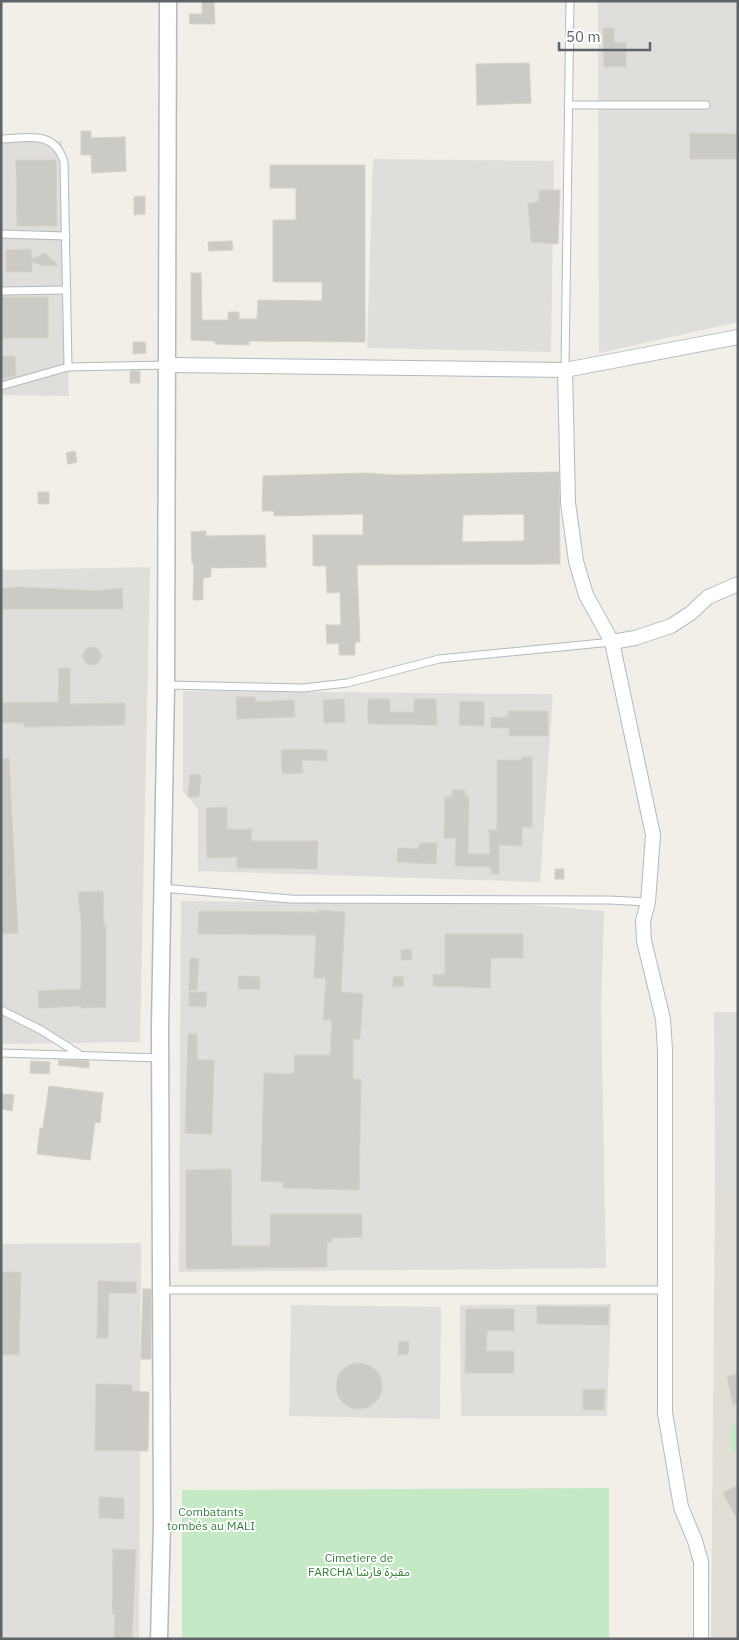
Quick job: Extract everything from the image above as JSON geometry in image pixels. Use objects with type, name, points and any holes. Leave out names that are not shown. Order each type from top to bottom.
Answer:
[{"type":"street","points":[[159,1639],[162,1524],[161,888],[166,685],[169,365],[168,1]]},
{"type":"street","points":[[169,365],[565,370],[738,337]]},
{"type":"street","points":[[565,370],[568,504],[576,560],[586,595],[612,642],[653,836],[648,902],[643,921],[644,941],[663,1019],[666,1050],[665,1413],[681,1507],[696,1541],[701,1562],[702,1639]]},
{"type":"street","points":[[612,642],[642,636],[671,626],[691,613],[708,597],[738,584]]},
{"type":"lane","points":[[565,370],[570,1]]},
{"type":"lane","points":[[568,105],[706,105]]},
{"type":"lane","points":[[1,139],[44,139],[54,143],[60,150],[64,162],[68,367]]},
{"type":"lane","points":[[1,234],[66,236]]},
{"type":"lane","points":[[1,291],[66,290]]},
{"type":"lane","points":[[1,386],[68,367],[169,365]]},
{"type":"lane","points":[[166,685],[303,688],[347,683],[439,658],[612,642]]},
{"type":"lane","points":[[161,888],[290,899],[609,900],[648,902]]},
{"type":"lane","points":[[1,1010],[41,1030],[80,1054]]},
{"type":"lane","points":[[1,1053],[161,1058]]},
{"type":"lane","points":[[161,1290],[665,1290]]},
{"type":"shaded area","points":[[598,1],[738,1],[738,322],[599,353]]},
{"type":"shaded area","points":[[62,141],[69,396],[1,395],[1,142]]},
{"type":"shaded area","points":[[373,159],[554,161],[551,352],[367,348]]},
{"type":"shaded area","points":[[150,567],[140,1042],[1,1044],[1,570]]},
{"type":"shaded area","points":[[183,691],[553,694],[540,882],[198,871],[198,809],[183,791]]},
{"type":"shaded area","points":[[181,901],[519,904],[604,911],[601,1009],[606,1268],[179,1272]]},
{"type":"shaded area","points":[[714,1012],[738,1012],[738,1189],[715,1189]]},
{"type":"shaded area","points":[[715,1189],[738,1189],[738,1639],[711,1639]]},
{"type":"shaded area","points":[[141,1243],[139,1639],[1,1639],[1,1244]]},
{"type":"shaded area","points":[[611,1304],[607,1416],[461,1416],[460,1305]]},
{"type":"shaded area","points":[[291,1305],[441,1307],[440,1419],[289,1416]]},
{"type":"green space","points":[[738,1412],[738,1452],[732,1453],[730,1436]]},
{"type":"green space","name":"Cimetiere de FARCHA مقبرة فارشا","points":[[609,1488],[609,1639],[182,1639],[182,1490]]},
{"type":"building","points":[[202,1],[214,1],[215,24],[190,24],[189,14],[202,14]]},
{"type":"building","points":[[603,28],[614,28],[614,42],[626,43],[626,67],[604,67]]},
{"type":"building","points":[[529,63],[531,103],[477,105],[476,64]]},
{"type":"building","points":[[81,131],[91,131],[91,138],[125,137],[126,171],[92,173],[91,155],[81,155]]},
{"type":"building","points":[[690,133],[738,134],[738,159],[690,159]]},
{"type":"building","points":[[16,160],[56,160],[57,226],[17,226]]},
{"type":"building","points":[[270,165],[365,165],[365,342],[249,341],[249,345],[215,344],[215,341],[191,340],[191,273],[201,273],[202,320],[228,320],[228,312],[239,312],[239,319],[257,319],[258,300],[322,301],[322,282],[273,282],[273,220],[296,220],[296,188],[270,188]]},
{"type":"building","points":[[539,190],[560,190],[558,244],[531,242],[528,204],[539,201]]},
{"type":"building","points":[[145,196],[145,214],[134,215],[134,197]]},
{"type":"building","points":[[232,241],[233,250],[209,251],[208,242]]},
{"type":"building","points":[[31,249],[32,259],[45,253],[58,265],[44,266],[32,262],[32,272],[6,272],[6,250]]},
{"type":"building","points":[[1,297],[48,297],[48,338],[1,338]]},
{"type":"building","points":[[133,342],[145,342],[146,353],[133,354]]},
{"type":"building","points":[[1,356],[15,356],[16,376],[1,379]]},
{"type":"building","points":[[130,371],[140,371],[140,383],[130,383]]},
{"type":"building","points":[[75,451],[77,462],[68,464],[66,453]]},
{"type":"building","points":[[559,472],[560,564],[357,565],[360,642],[355,642],[355,655],[339,655],[339,643],[327,644],[326,625],[341,625],[340,592],[327,593],[326,566],[313,566],[313,535],[363,535],[363,514],[274,516],[274,511],[262,511],[263,476],[365,473],[396,475]],"holes":[[[524,514],[524,541],[462,542],[463,515]]]},
{"type":"building","points":[[38,492],[49,492],[49,504],[38,504]]},
{"type":"building","points":[[206,531],[206,536],[265,535],[266,567],[211,568],[211,577],[203,578],[203,600],[193,600],[194,563],[192,564],[191,532]]},
{"type":"building","points":[[22,587],[97,591],[122,588],[123,609],[1,609],[1,588]]},
{"type":"building","points":[[88,647],[96,647],[101,652],[99,663],[88,665],[83,660],[83,652]]},
{"type":"building","points":[[59,668],[70,668],[70,704],[125,703],[125,725],[24,727],[24,723],[1,723],[1,703],[58,702]]},
{"type":"building","points":[[236,697],[255,697],[255,702],[294,700],[295,717],[237,719]]},
{"type":"building","points":[[344,699],[345,723],[324,723],[323,700]]},
{"type":"building","points":[[368,699],[390,699],[390,712],[414,712],[414,699],[436,699],[437,725],[368,724]]},
{"type":"building","points":[[460,701],[484,702],[484,726],[459,725]]},
{"type":"building","points":[[508,711],[548,711],[548,736],[509,736],[509,728],[491,728],[491,717],[508,717]]},
{"type":"building","points":[[281,750],[327,750],[327,761],[302,760],[303,773],[282,774]]},
{"type":"building","points":[[522,757],[532,757],[532,827],[522,827],[522,846],[499,845],[499,874],[491,874],[491,867],[455,866],[456,838],[444,838],[445,797],[452,797],[452,790],[465,790],[465,797],[469,797],[468,854],[490,854],[489,830],[497,830],[497,760],[522,760]]},
{"type":"building","points":[[9,758],[18,933],[1,934],[1,759]]},
{"type":"building","points":[[190,774],[201,775],[199,797],[188,797]]},
{"type":"building","points":[[227,807],[227,829],[252,829],[251,841],[318,841],[317,869],[237,868],[237,857],[207,858],[206,808]]},
{"type":"building","points":[[420,843],[437,843],[436,864],[397,862],[398,848],[418,849]]},
{"type":"building","points":[[555,869],[564,869],[564,879],[555,879]]},
{"type":"building","points":[[103,891],[104,926],[106,926],[106,1007],[39,1008],[38,991],[81,989],[81,922],[78,892]]},
{"type":"building","points":[[318,910],[345,912],[341,992],[363,994],[360,1039],[353,1039],[353,1079],[361,1079],[359,1190],[283,1188],[283,1182],[261,1181],[264,1073],[294,1074],[294,1055],[330,1055],[332,1020],[323,1020],[326,978],[314,978],[316,935],[198,934],[199,911],[318,912]]},
{"type":"building","points":[[445,934],[523,934],[523,958],[491,958],[490,988],[433,986],[433,975],[445,974]]},
{"type":"building","points":[[411,949],[412,960],[401,960],[401,950]]},
{"type":"building","points":[[190,958],[199,959],[197,990],[189,990]]},
{"type":"building","points":[[238,976],[260,977],[260,989],[238,989]]},
{"type":"building","points":[[403,976],[404,986],[393,987],[393,977]]},
{"type":"building","points":[[189,992],[207,992],[206,1007],[189,1006]]},
{"type":"building","points":[[188,1034],[197,1034],[197,1060],[214,1060],[212,1134],[185,1133]]},
{"type":"building","points":[[59,1060],[89,1061],[89,1068],[58,1065]]},
{"type":"building","points":[[31,1061],[50,1062],[49,1074],[30,1073]]},
{"type":"building","points":[[49,1086],[103,1093],[100,1123],[95,1122],[90,1160],[37,1154],[40,1128],[43,1128]]},
{"type":"building","points":[[1,1094],[14,1095],[12,1111],[1,1109]]},
{"type":"building","points":[[231,1169],[232,1246],[270,1246],[270,1214],[362,1214],[362,1237],[332,1238],[332,1242],[327,1242],[327,1267],[186,1269],[186,1170]]},
{"type":"building","points":[[1,1272],[21,1272],[19,1355],[1,1355]]},
{"type":"building","points":[[98,1281],[136,1282],[136,1293],[109,1293],[108,1338],[97,1338]]},
{"type":"building","points":[[143,1289],[151,1289],[151,1359],[141,1359]]},
{"type":"building","points":[[537,1306],[609,1307],[608,1325],[537,1324]]},
{"type":"building","points":[[466,1309],[514,1309],[514,1331],[487,1331],[486,1351],[514,1351],[514,1373],[465,1373]]},
{"type":"building","points":[[399,1341],[409,1341],[408,1355],[398,1355]]},
{"type":"building","points":[[354,1363],[364,1363],[378,1373],[382,1386],[378,1399],[372,1405],[364,1409],[354,1409],[340,1399],[336,1391],[336,1381],[346,1367]]},
{"type":"building","points":[[738,1374],[738,1404],[733,1405],[727,1376]]},
{"type":"building","points":[[96,1384],[132,1385],[132,1391],[149,1392],[148,1451],[95,1451]]},
{"type":"building","points":[[583,1389],[605,1389],[604,1410],[583,1410]]},
{"type":"building","points":[[738,1485],[738,1521],[723,1493]]},
{"type":"building","points":[[99,1497],[124,1498],[124,1519],[99,1518]]},
{"type":"building","points":[[113,1549],[136,1550],[132,1639],[114,1639],[115,1614],[112,1614]]},
{"type":"park label","name":"Combatants tombés au MALI","points":[[211,1518]]}]
